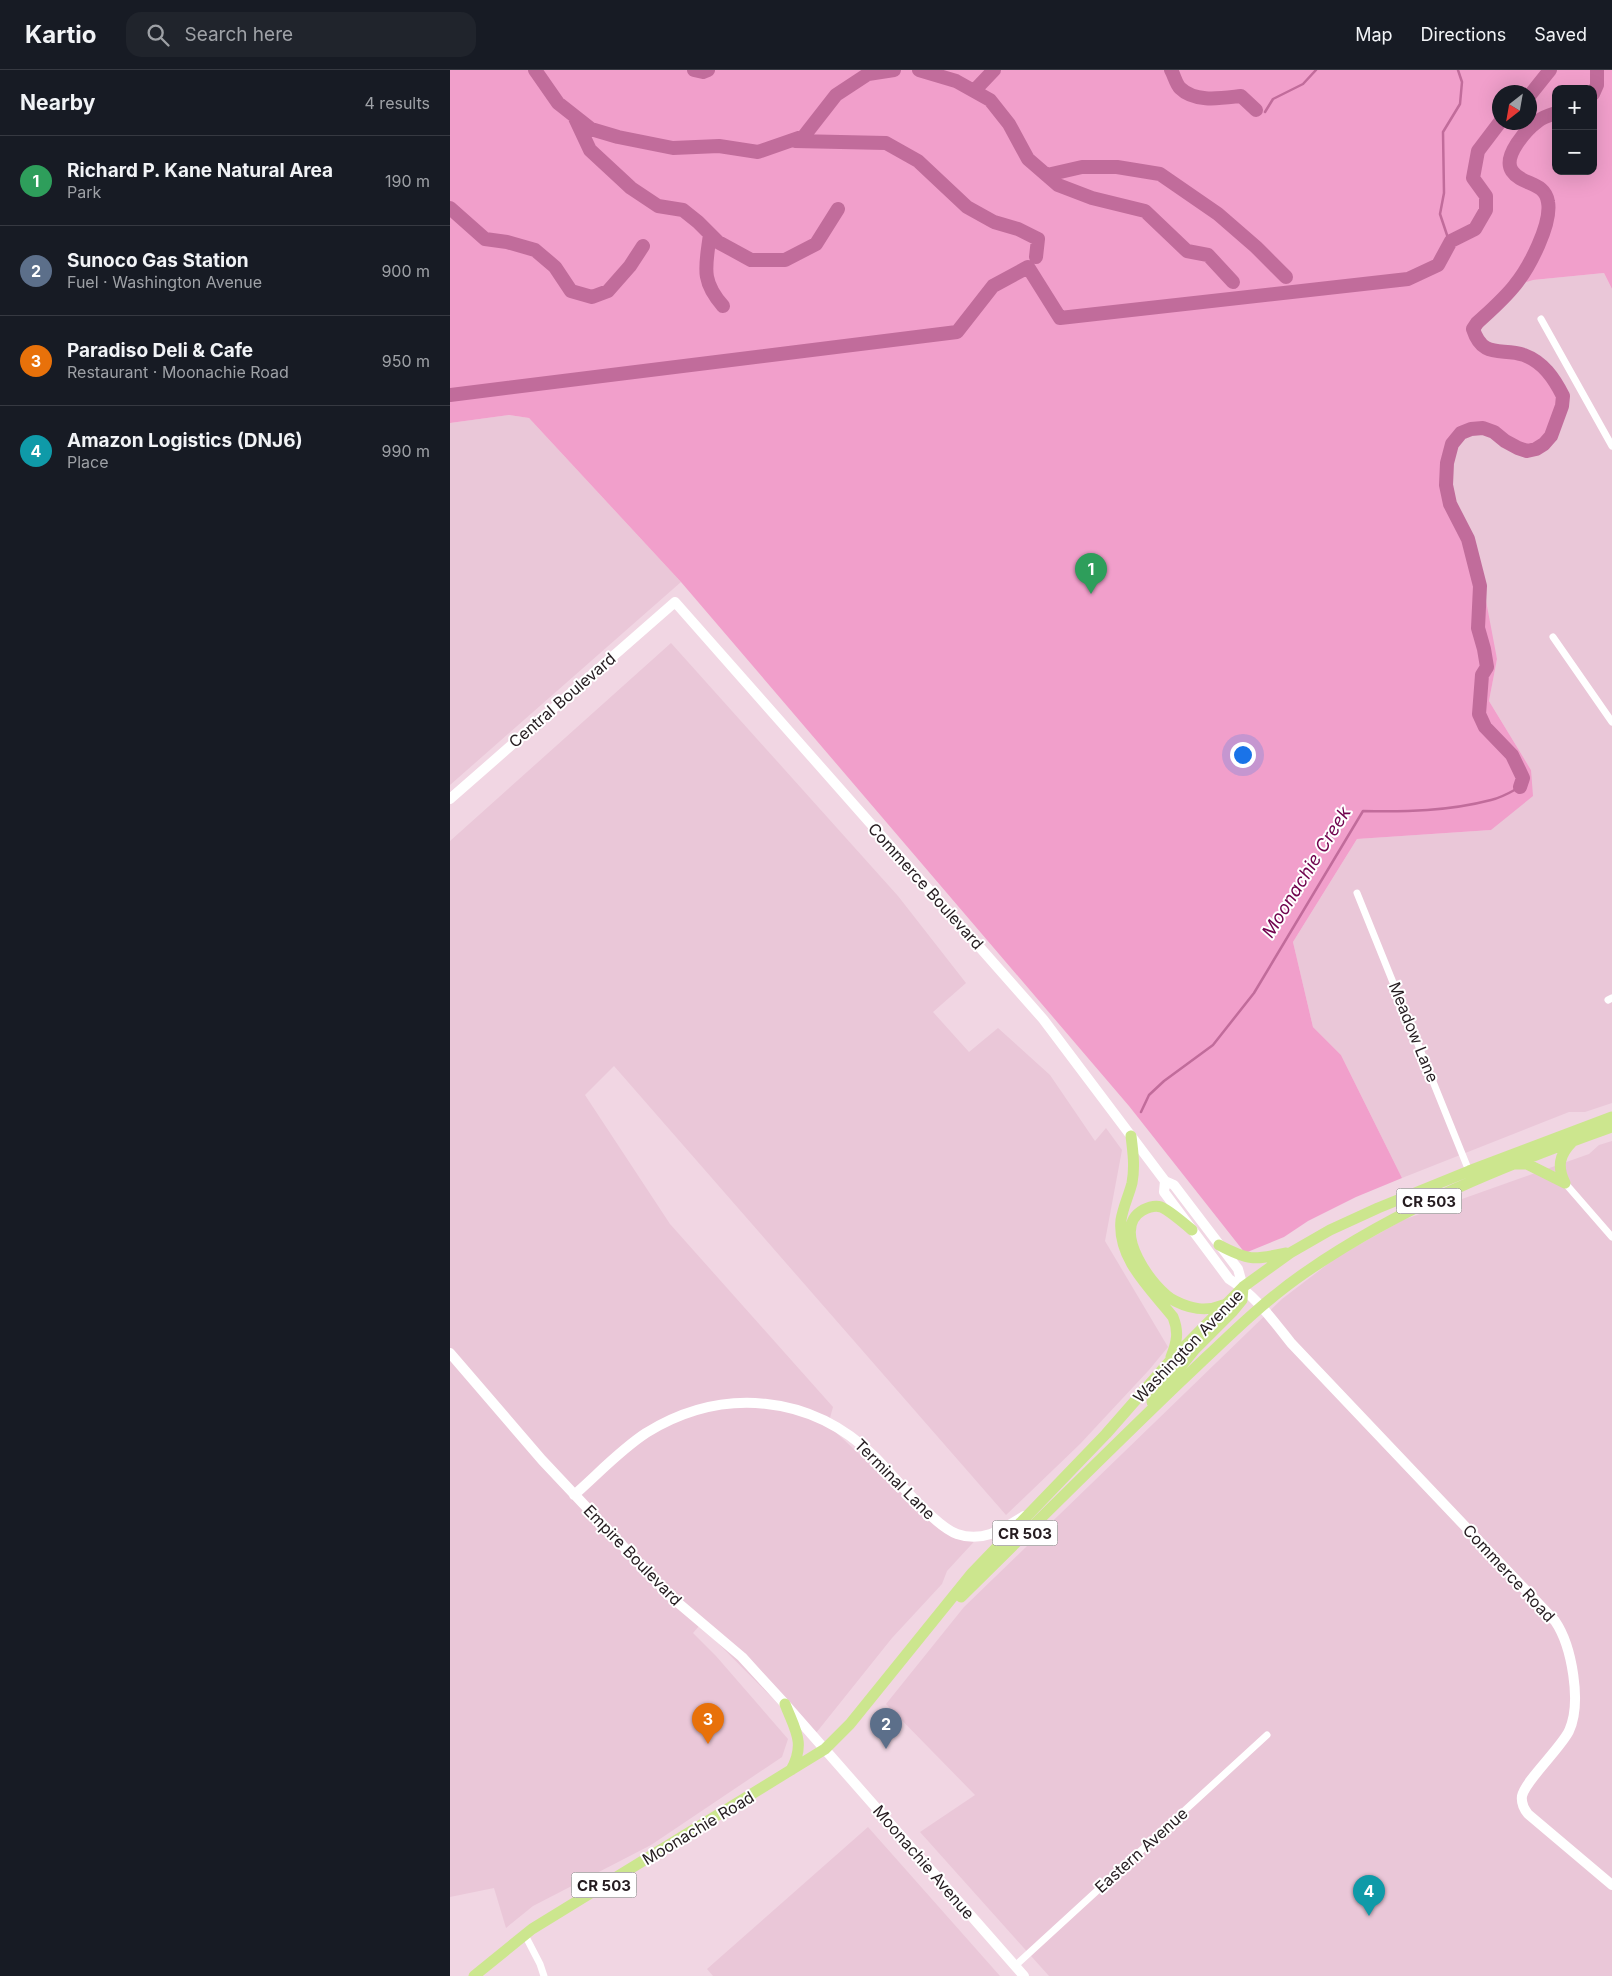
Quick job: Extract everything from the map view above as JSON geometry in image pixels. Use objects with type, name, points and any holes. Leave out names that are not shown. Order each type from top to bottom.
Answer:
[{"type":"main road","name":"Washington Avenue","points":[[825,1748],[850,1724],[972,1573],[1106,1434],[1170,1361],[1243,1287],[1290,1253],[1330,1230],[1378,1208],[1469,1171],[1612,1118]]},
{"type":"main road","name":"Washington Avenue","points":[[918,1638],[1133,1428],[1262,1306],[1305,1272],[1393,1219],[1442,1194],[1574,1140],[1612,1127]]},
{"type":"main road","points":[[1131,1136],[1134,1168],[1133,1180],[1121,1221],[1123,1244],[1132,1264],[1173,1317],[1176,1325],[1177,1341],[1170,1361]]},
{"type":"main road","points":[[1565,1183],[1560,1173],[1560,1158],[1564,1150],[1574,1140]]},
{"type":"main road","points":[[1514,1164],[1527,1164],[1565,1183]]},
{"type":"main road","points":[[1192,1230],[1161,1207],[1149,1207],[1140,1212],[1132,1221],[1130,1237],[1136,1257],[1158,1286],[1173,1300],[1192,1308],[1211,1310],[1224,1305]]},
{"type":"main road","points":[[1219,1245],[1236,1254],[1252,1259],[1290,1253]]},
{"type":"main road","points":[[1133,1428],[1195,1349],[1242,1300],[1243,1287]]},
{"type":"main road","points":[[785,1704],[799,1745],[797,1758],[790,1771]]},
{"type":"main road","name":"Moonachie Road","points":[[474,1976],[525,1935],[825,1748]]},
{"type":"street","points":[[1541,319],[1612,446]]},
{"type":"street","name":"Central Boulevard","points":[[450,799],[675,602]]},
{"type":"street","name":"Commerce Boulevard","points":[[675,602],[1044,1019],[1165,1181],[1174,1186],[1238,1269],[1243,1287]]},
{"type":"street","points":[[1553,637],[1612,722]]},
{"type":"street","name":"Meadow Lane","points":[[1358,892],[1469,1171]]},
{"type":"street","name":"Commerce Boulevard","points":[[1165,1181],[1164,1192],[1229,1279],[1243,1287]]},
{"type":"street","points":[[1565,1183],[1612,1237]]},
{"type":"street","name":"Commerce Road","points":[[1243,1287],[1262,1306],[1291,1343],[1562,1630],[1570,1657],[1575,1706],[1573,1718],[1563,1740],[1524,1790],[1522,1802],[1528,1814],[1612,1885]]},
{"type":"street","name":"Empire Boulevard","points":[[450,1353],[574,1494],[670,1596],[742,1657],[825,1748]]},
{"type":"street","name":"Terminal Lane","points":[[574,1494],[632,1443],[659,1426],[702,1409],[738,1403],[756,1403],[777,1405],[805,1412],[829,1422],[847,1433],[875,1457],[940,1524],[958,1534],[978,1537],[988,1536],[998,1532],[1031,1511]]},
{"type":"street","name":"Eastern Avenue","points":[[1015,1966],[1268,1735]]},
{"type":"street","name":"Moonachie Avenue","points":[[825,1748],[1024,1976]]},
{"type":"street","points":[[525,1935],[544,1976]]},
{"type":"shaded area","points":[[450,70],[1612,70],[1612,289],[1604,273],[1533,280],[1514,286],[1473,329],[1477,339],[1488,349],[1516,353],[1531,358],[1552,377],[1563,396],[1562,406],[1551,436],[1536,449],[1527,451],[1505,441],[1494,432],[1483,428],[1471,429],[1461,433],[1452,444],[1447,463],[1446,485],[1450,504],[1468,539],[1472,554],[1480,569],[1497,659],[1489,701],[1531,770],[1533,796],[1491,830],[1357,839],[1293,942],[1313,1027],[1341,1055],[1402,1178],[1356,1197],[1308,1221],[1284,1237],[1245,1253],[1129,1106],[681,582],[529,418],[509,415],[450,423]]},
{"type":"shaded area","points":[[1604,273],[1612,289],[1612,1103],[1585,1112],[1569,1112],[1402,1178],[1341,1055],[1313,1027],[1293,942],[1357,839],[1491,830],[1531,770],[1489,701],[1497,659],[1439,489],[1448,436],[1486,352],[1469,330],[1514,277],[1533,280]]},
{"type":"shaded area","points":[[509,415],[529,418],[681,582],[450,785],[450,423]]},
{"type":"shaded area","points":[[671,643],[898,896],[966,983],[933,1012],[969,1052],[998,1028],[1050,1075],[1095,1141],[1106,1128],[1122,1150],[1105,1241],[1168,1347],[1080,1444],[1006,1515],[614,1066],[585,1095],[670,1224],[833,1407],[828,1425],[942,1531],[982,1533],[947,1571],[942,1584],[892,1638],[812,1738],[700,1625],[693,1633],[716,1656],[788,1739],[782,1757],[651,1845],[533,1906],[506,1928],[494,1888],[450,1897],[450,841]]},
{"type":"shaded area","points":[[1612,1141],[1612,1976],[1049,1976],[920,1832],[975,1795],[886,1704],[964,1607],[1282,1299],[1337,1257],[1403,1220],[1589,1154],[1599,1145]]},
{"type":"shaded area","points":[[868,1827],[1000,1976],[713,1976],[707,1969]]},
{"type":"waterway","points":[[535,70],[558,103],[591,129],[618,137],[673,148],[719,146],[758,152],[804,136],[836,95],[868,74],[894,70]]},
{"type":"waterway","points":[[694,70],[703,72],[708,70]]},
{"type":"waterway","points":[[919,70],[956,81],[990,100],[1009,124],[1028,159],[1058,185],[1092,198],[1145,211],[1187,251],[1208,255],[1233,282]]},
{"type":"waterway","points":[[974,91],[994,70]]},
{"type":"waterway","points":[[1171,70],[1180,88],[1186,93],[1201,98],[1241,96],[1256,110]]},
{"type":"waterway","points":[[1265,112],[1273,99],[1303,84],[1316,70]]},
{"type":"waterway","points":[[1449,241],[1440,214],[1444,193],[1443,132],[1460,104],[1462,82],[1458,70]]},
{"type":"waterway","points":[[1537,86],[1550,70]]},
{"type":"waterway","name":"Moonachie Creek","points":[[1597,70],[1597,85]]},
{"type":"waterway","name":"Moonachie Creek","points":[[1520,787],[1523,778],[1512,755],[1485,727],[1479,714],[1482,675],[1487,667],[1478,628],[1480,586],[1468,539],[1450,504],[1446,485],[1447,463],[1452,444],[1461,433],[1471,429],[1483,428],[1494,432],[1505,441],[1527,451],[1536,449],[1551,436],[1562,406],[1563,396],[1552,377],[1542,366],[1524,355],[1488,349],[1477,339],[1473,329],[1521,277],[1533,257],[1543,233],[1548,211],[1546,195],[1543,190],[1516,176],[1512,171],[1510,158],[1522,136],[1533,125],[1552,114]]},
{"type":"waterway","points":[[575,118],[590,150],[631,188],[658,206],[683,210],[718,242],[751,260],[785,260],[816,244],[838,209]]},
{"type":"waterway","points":[[450,395],[957,332],[993,286],[1028,267],[1060,318],[1408,279],[1438,265],[1451,241],[1475,229],[1486,210],[1486,196],[1473,178],[1478,151],[1494,130]]},
{"type":"waterway","points":[[795,141],[886,143],[918,161],[967,207],[994,222],[1018,229],[1038,239],[1036,257]]},
{"type":"waterway","points":[[1047,175],[1082,167],[1117,167],[1160,174],[1218,214],[1256,247],[1286,277]]},
{"type":"waterway","points":[[450,208],[485,239],[507,242],[535,250],[555,267],[571,291],[592,297],[608,291],[630,266],[643,246]]},
{"type":"waterway","points":[[710,234],[706,272],[711,288],[723,306]]},
{"type":"waterway","name":"Moonachie Creek","points":[[1141,1112],[1149,1095],[1164,1081],[1213,1045],[1254,993],[1363,811],[1443,809],[1495,799],[1520,787]]},
{"type":"place","name":"Richard P. Kane Natural Area","points":[[1091,594]]},
{"type":"place","name":"Paradiso Deli & Cafe","points":[[708,1744]]},
{"type":"place","name":"Sunoco Gas Station","points":[[886,1749]]},
{"type":"place","name":"Amazon Logistics (DNJ6)","points":[[1369,1916]]}]
